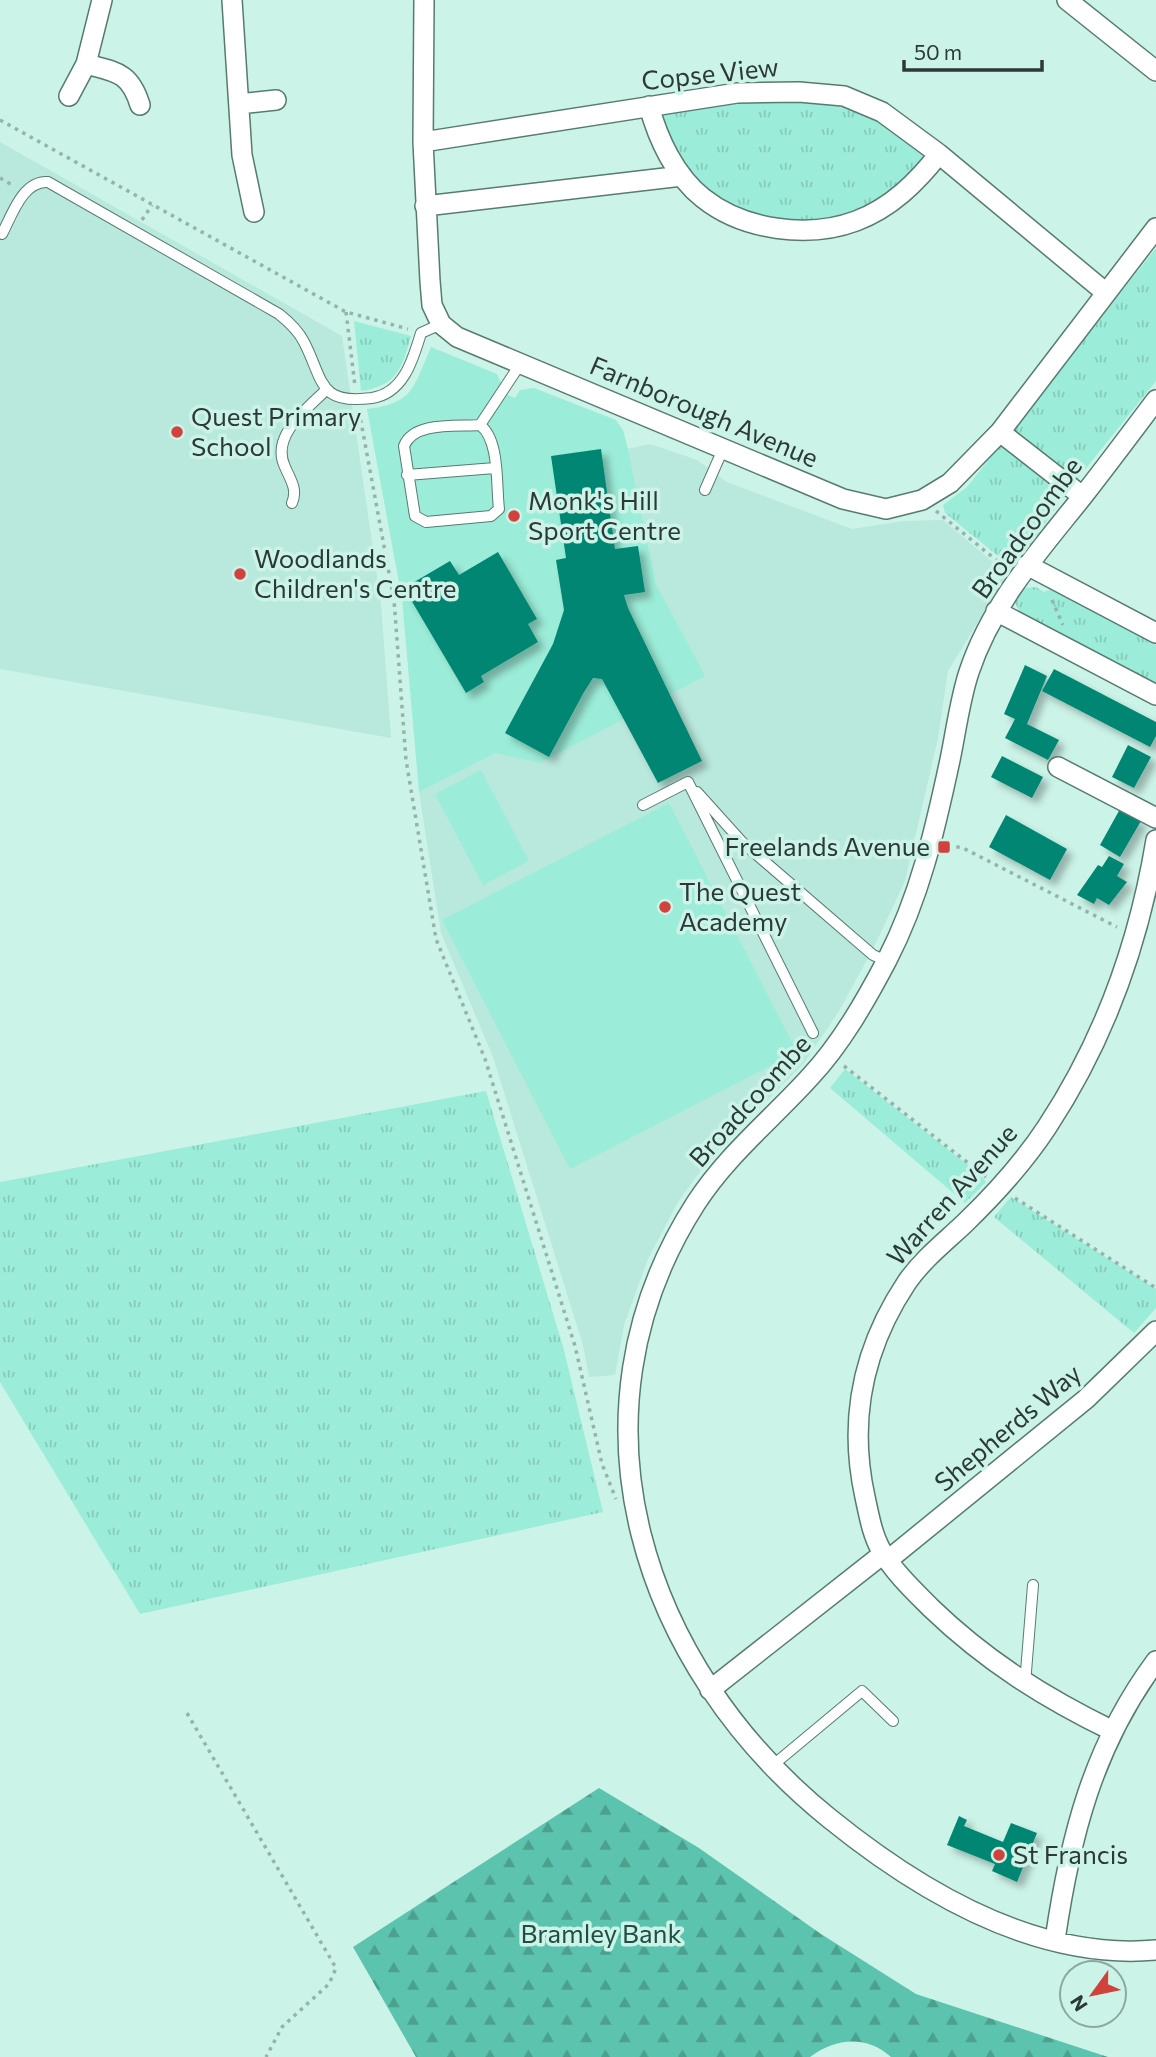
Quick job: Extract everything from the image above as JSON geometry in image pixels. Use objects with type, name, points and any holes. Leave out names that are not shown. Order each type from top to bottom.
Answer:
[{"type":"street","points":[[69,96],[86,64],[102,0]]},
{"type":"street","points":[[232,0],[242,155],[254,212]]},
{"type":"street","points":[[424,0],[425,206],[432,305],[441,324]]},
{"type":"street","points":[[1067,0],[1156,71]]},
{"type":"street","points":[[86,64],[120,73],[134,85],[140,105]]},
{"type":"street","name":"Copse View","points":[[423,142],[737,93],[799,92],[844,96],[881,111],[939,154],[1105,292]]},
{"type":"street","points":[[239,104],[276,100]]},
{"type":"street","points":[[649,106],[655,128],[682,176],[703,198],[733,214],[789,231],[856,221],[891,202],[917,182],[939,154]]},
{"type":"street","points":[[425,206],[682,176]]},
{"type":"street","name":"Farnborough Avenue","points":[[441,324],[457,337],[843,499],[886,509],[922,500],[950,483],[1000,432],[1156,228]]},
{"type":"street","name":"Broadcoombe","points":[[1156,400],[1082,496],[1029,572],[996,611],[969,673],[920,886],[887,961],[850,1024],[812,1075],[723,1165],[693,1208],[666,1261],[639,1325],[629,1383],[626,1448],[638,1519],[663,1602],[710,1690],[772,1767],[829,1819],[901,1871],[952,1902],[1007,1926],[1055,1940],[1095,1949],[1156,1950]]},
{"type":"street","points":[[1000,432],[1082,496]]},
{"type":"street","points":[[1029,572],[1156,633]]},
{"type":"street","points":[[996,611],[1156,695]]},
{"type":"street","points":[[1058,767],[1156,818]]},
{"type":"street","name":"Warren Avenue","points":[[1113,1731],[1024,1684],[958,1634],[913,1590],[886,1557],[875,1537],[858,1468],[856,1429],[871,1349],[908,1281],[932,1253],[999,1187],[1046,1128],[1102,1030],[1136,936],[1155,847]]},
{"type":"street","name":"Shepherds Way","points":[[710,1690],[886,1557],[1086,1399],[1156,1331]]},
{"type":"street","points":[[1055,1940],[1073,1838],[1084,1799],[1134,1690],[1156,1661]]},
{"type":"lane","points":[[2,234],[25,192],[32,185],[48,182],[279,314],[294,326],[304,342],[315,374],[326,390],[340,399],[379,397],[394,389],[405,376],[421,333],[441,324]]},
{"type":"lane","points":[[481,425],[521,363]]},
{"type":"lane","points":[[292,503],[294,487],[281,453],[284,440],[298,419],[326,390]]},
{"type":"lane","points":[[481,425],[488,430],[499,509],[491,516],[426,522],[415,516],[404,446],[408,437],[418,430],[481,425]]},
{"type":"lane","points":[[705,490],[723,449]]},
{"type":"lane","points":[[407,475],[495,468]]},
{"type":"lane","points":[[643,805],[688,782]]},
{"type":"lane","points":[[688,782],[742,842],[873,955],[887,961]]},
{"type":"lane","points":[[688,782],[813,1033]]},
{"type":"lane","points":[[1024,1684],[1034,1585]]},
{"type":"lane","points":[[772,1767],[862,1690],[893,1721]]},
{"type":"path","points":[[0,120],[346,312],[421,333]]},
{"type":"path","points":[[346,312],[357,400],[394,600],[406,760],[436,939],[485,1059],[575,1346],[602,1464],[618,1504],[638,1519]]},
{"type":"path","points":[[922,500],[1029,572],[1074,652]]},
{"type":"path","points":[[932,841],[963,848],[1136,936]]},
{"type":"path","points":[[844,1066],[999,1187],[1156,1288]]},
{"type":"path","points":[[187,1713],[336,1968],[329,1984],[282,2027],[266,2057]]},
{"type":"shaded area","points":[[0,142],[342,336],[381,604],[391,738],[0,669]]},
{"type":"shaded area","name":"The Quest Academy","points":[[650,444],[697,460],[727,482],[852,529],[903,521],[943,520],[1007,574],[948,671],[938,738],[905,881],[873,949],[839,1011],[804,1063],[709,1159],[678,1202],[648,1259],[624,1325],[615,1375],[589,1377],[583,1345],[493,1057],[441,933],[419,792],[496,753],[540,762],[704,676],[656,584],[628,449]]},
{"type":"green space","points":[[844,96],[939,154],[891,202],[789,231],[703,198],[649,106]]},
{"type":"green space","points":[[1156,248],[1156,381],[1071,487],[1013,568],[945,513],[943,505],[967,487]]},
{"type":"green space","points":[[354,321],[411,336],[396,374],[383,385],[373,389],[361,391]]},
{"type":"green space","name":"Monk's Hill Sport Centre","points":[[431,347],[497,374],[501,383],[498,391],[515,398],[520,390],[534,388],[616,420],[623,430],[628,449],[656,584],[705,676],[540,763],[496,753],[419,792],[402,599],[367,409],[404,397],[415,383]]},
{"type":"green space","points":[[1036,587],[1044,592],[1052,589],[1156,645],[1156,687],[1022,616],[1014,601],[1024,588]]},
{"type":"green space","points":[[481,770],[529,861],[483,885],[435,794]]},
{"type":"green space","points":[[669,803],[797,1052],[570,1169],[442,920]]},
{"type":"green space","points":[[845,1069],[981,1175],[986,1182],[965,1203],[830,1088]]},
{"type":"green space","points":[[486,1091],[564,1350],[603,1512],[140,1614],[0,1382],[0,1182]]},
{"type":"green space","points":[[1011,1197],[1156,1289],[1156,1308],[1134,1333],[994,1217]]},
{"type":"green space","name":"Bramley Bank","points":[[599,1788],[699,1848],[821,1934],[916,1994],[1108,2057],[891,2057],[871,2045],[851,2042],[830,2046],[810,2057],[416,2057],[353,1947]]},
{"type":"building","points":[[601,449],[615,549],[638,546],[645,592],[624,595],[628,608],[702,761],[658,783],[602,679],[593,678],[549,757],[505,733],[553,644],[564,610],[556,560],[566,558],[551,456]]},
{"type":"building","points":[[498,552],[537,619],[528,624],[538,642],[481,676],[484,682],[466,693],[404,588],[450,561],[459,575]]},
{"type":"building","points":[[1025,665],[1047,676],[1027,724],[1059,740],[1048,760],[1005,738],[1015,719],[1004,714]]},
{"type":"building","points":[[1054,669],[1156,722],[1156,736],[1150,747],[1042,691]]},
{"type":"building","points":[[1128,745],[1151,757],[1134,788],[1112,777]]},
{"type":"building","points":[[1002,756],[1043,777],[1032,798],[991,777]]},
{"type":"building","points":[[1120,809],[1141,821],[1120,857],[1100,845]]},
{"type":"building","points":[[1006,815],[1067,849],[1050,880],[989,847]]},
{"type":"building","points":[[1109,856],[1124,864],[1117,876],[1127,882],[1109,905],[1097,898],[1094,904],[1077,895],[1098,865],[1102,867]]},
{"type":"building","name":"St Francis","points":[[959,1816],[967,1820],[964,1826],[1003,1842],[1011,1823],[1037,1833],[1017,1882],[992,1871],[995,1864],[947,1845]]},
{"type":"place","name":"Quest Primary School","points":[[177,432]]},
{"type":"place","name":"Monk's Hill Sport Centre","points":[[514,516]]},
{"type":"place","name":"Woodlands Children's Centre","points":[[240,574]]},
{"type":"place","name":"Freelands Avenue","points":[[944,847]]},
{"type":"place","name":"The Quest Academy","points":[[665,907]]},
{"type":"place","name":"St Francis","points":[[999,1855]]}]
